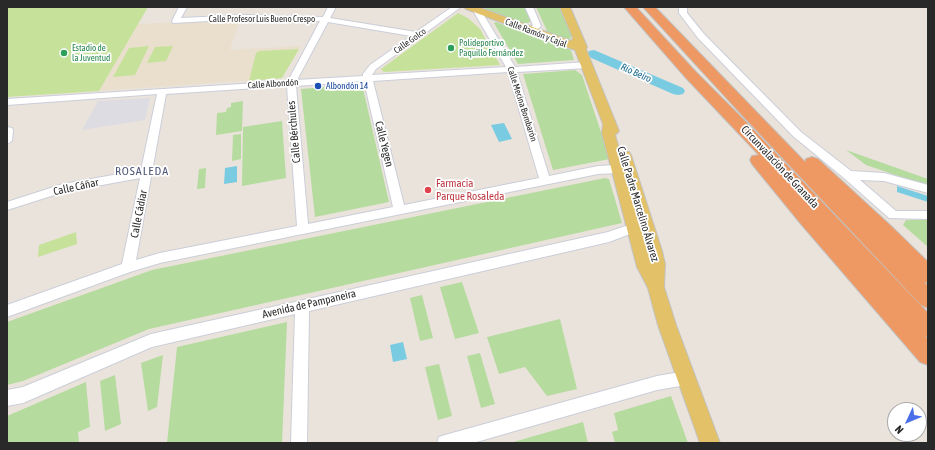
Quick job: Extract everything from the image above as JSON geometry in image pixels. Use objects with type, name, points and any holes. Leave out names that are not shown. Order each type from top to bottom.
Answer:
[{"type":"highway","name":"Circunvalación de Granada","points":[[630,7],[928,299]]},
{"type":"highway","name":"Circunvalación de Granada","points":[[648,7],[726,100],[748,133],[928,328]]},
{"type":"highway","points":[[928,275],[885,231],[754,109],[726,100],[729,124],[802,213],[928,354]]},
{"type":"main road","name":"Calle Padre Marcelino Álvarez","points":[[565,7],[572,19],[578,42],[609,124],[620,143],[638,197],[657,264],[656,287]]},
{"type":"main road","name":"Calle Ramón y Cajal","points":[[474,8],[564,43],[578,42]]},
{"type":"main road","name":"Calle Padre Marcelino Álvarez","points":[[609,124],[608,133],[645,267],[656,287],[667,325],[710,443]]},
{"type":"main road","points":[[618,169],[625,174],[629,186],[638,197],[636,208],[640,221],[636,234]]},
{"type":"street","name":"Calle Profesor Luis Bueno Crespo","points":[[183,7],[176,21],[267,17],[325,20],[418,35]]},
{"type":"street","points":[[291,83],[332,7]]},
{"type":"street","name":"Calle Golco","points":[[367,78],[367,74],[373,67],[457,7]]},
{"type":"street","points":[[529,7],[537,26],[531,31]]},
{"type":"street","points":[[683,7],[683,13],[701,36],[797,134],[848,175],[893,215],[928,215]]},
{"type":"street","name":"Calle Mecina Bombarón","points":[[474,8],[512,70],[546,180]]},
{"type":"street","name":"Calle Albondón","points":[[7,102],[587,65]]},
{"type":"street","name":"Calle Yegen","points":[[367,78],[400,210]]},
{"type":"street","name":"Calle Bérchules","points":[[291,83],[302,230]]},
{"type":"street","name":"Calle Cádiar","points":[[128,267],[162,91]]},
{"type":"street","points":[[7,130],[7,141]]},
{"type":"street","points":[[7,311],[128,267],[160,258],[546,180],[598,170],[618,169]]},
{"type":"street","name":"Calle Cáñar","points":[[7,206],[63,188],[147,173]]},
{"type":"street","points":[[848,175],[884,177],[928,189]]},
{"type":"street","name":"Avenida de Pampaneira","points":[[7,398],[23,395],[151,341],[618,234],[636,234]]},
{"type":"street","points":[[299,443],[302,306]]},
{"type":"street","points":[[445,443],[657,383],[686,378]]},
{"type":"shaded area","points":[[240,19],[230,50],[301,46],[282,78],[99,91],[138,24]]},
{"type":"shaded area","points":[[150,98],[145,120],[82,130],[98,101]]},
{"type":"green space","name":"Estadio de la Juventud","points":[[7,7],[148,7],[99,91],[7,97]]},
{"type":"green space","points":[[481,7],[525,7],[531,21],[528,23],[522,23]]},
{"type":"green space","points":[[536,7],[559,7],[572,36],[570,39],[548,33]]},
{"type":"green space","name":"Polideportivo Paquillo Fernández","points":[[458,13],[468,18],[480,29],[500,65],[384,72],[381,69]]},
{"type":"green space","points":[[496,22],[571,50],[574,60],[518,64],[494,23]]},
{"type":"green space","points":[[149,46],[135,75],[113,77],[129,48]]},
{"type":"green space","points":[[173,46],[166,61],[147,63],[155,47]]},
{"type":"green space","points":[[299,49],[282,78],[249,81],[256,53],[259,51]]},
{"type":"green space","points":[[575,70],[582,75],[610,159],[553,170],[523,74]]},
{"type":"green space","points":[[362,84],[389,202],[315,217],[301,89]]},
{"type":"green space","points":[[243,101],[242,131],[216,135],[217,113],[226,112],[227,108],[231,107],[231,103]]},
{"type":"green space","points":[[282,121],[286,178],[242,186],[243,127]]},
{"type":"green space","points":[[241,134],[241,159],[232,161],[233,135]]},
{"type":"green space","points":[[846,150],[928,179],[928,186],[866,165]]},
{"type":"green space","points":[[206,168],[205,188],[197,189],[199,169]]},
{"type":"green space","points":[[605,178],[609,179],[622,223],[149,329],[23,381],[7,385],[7,322],[152,270]]},
{"type":"green space","points":[[928,219],[928,247],[903,225],[906,220]]},
{"type":"green space","points":[[76,232],[77,244],[38,257],[39,245]]},
{"type":"green space","points":[[462,282],[479,333],[455,339],[440,287]]},
{"type":"green space","points":[[422,295],[433,338],[420,341],[410,298]]},
{"type":"green space","points":[[560,319],[577,389],[547,396],[525,367],[499,374],[487,337]]},
{"type":"green space","points":[[287,322],[282,443],[167,443],[177,347]]},
{"type":"green space","points":[[480,353],[495,404],[481,408],[467,356]]},
{"type":"green space","points":[[163,355],[157,407],[148,411],[141,363]]},
{"type":"green space","points":[[439,364],[452,416],[438,420],[425,367]]},
{"type":"green space","points":[[115,375],[121,424],[105,431],[100,381]]},
{"type":"green space","points":[[86,382],[90,427],[78,432],[79,443],[7,443],[7,416]]},
{"type":"green space","points":[[671,396],[688,443],[615,443],[612,432],[618,430],[614,413]]},
{"type":"green space","points":[[583,422],[588,443],[510,443]]},
{"type":"water","points":[[504,123],[512,139],[499,142],[491,125]]},
{"type":"water","points":[[237,166],[237,182],[224,184],[225,168]]},
{"type":"water","points":[[897,186],[928,196],[928,202],[897,192]]},
{"type":"water","points":[[403,342],[407,359],[393,362],[390,345]]},
{"type":"waterway","name":"Río Beiro","points":[[594,54],[678,91]]},
{"type":"place","name":"Polideportivo Paquillo Fernández","points":[[451,48]]},
{"type":"place","name":"Estadio de la Juventud","points":[[64,53]]},
{"type":"place","name":"Albondón 14","points":[[318,86]]},
{"type":"place","name":"Farmacia Parque Rosaleda","points":[[428,190]]},
{"type":"district","name":"ROSALEDA","points":[[142,171]]}]
